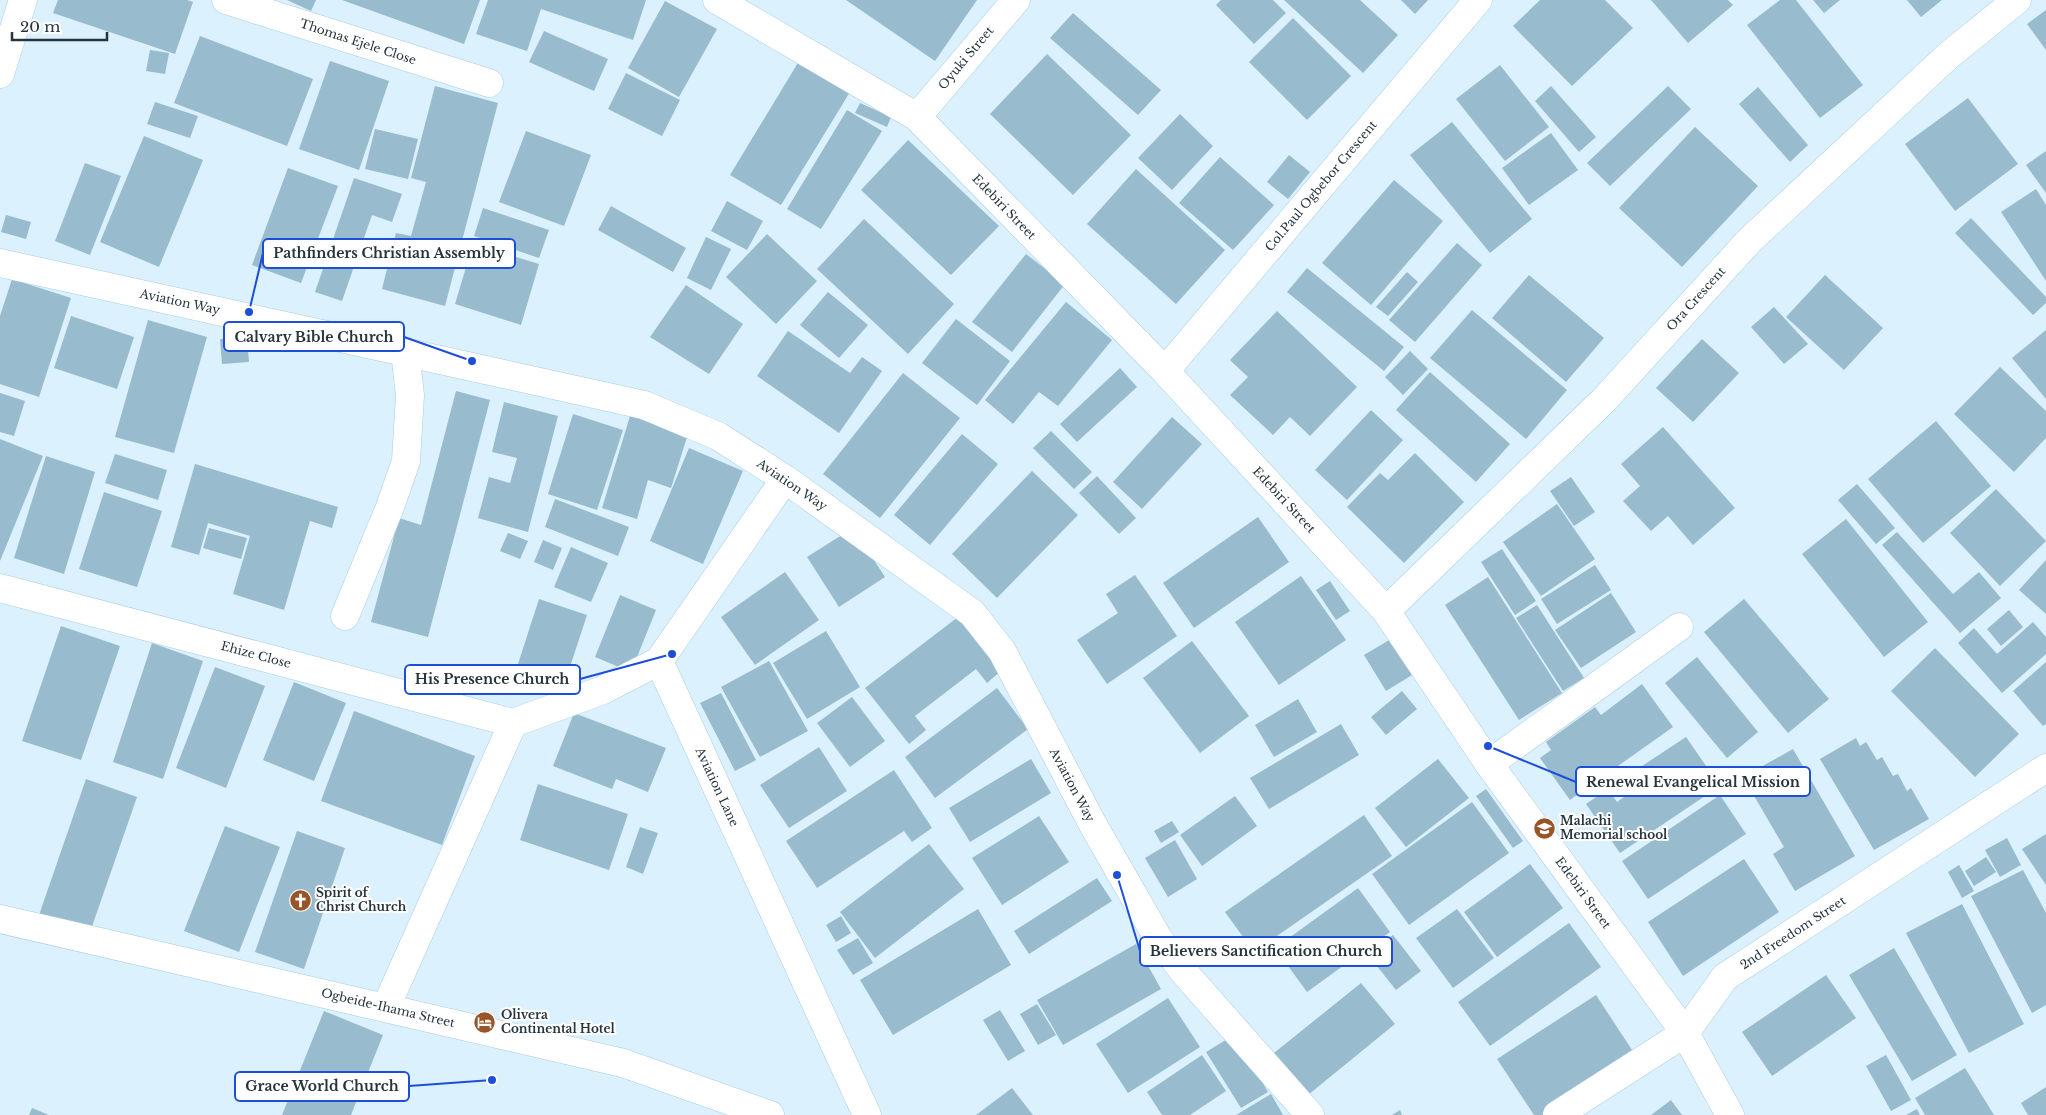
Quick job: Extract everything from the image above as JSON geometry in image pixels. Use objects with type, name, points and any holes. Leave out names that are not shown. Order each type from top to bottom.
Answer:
[{"type":"street","name":"Thomas Ejele Close","points":[[226,0],[489,83]]},
{"type":"street","name":"Edebiri Street","points":[[717,0],[917,117],[1164,371],[1386,611],[1489,764],[1685,1033],[1730,1115]]},
{"type":"street","name":"Oyuki Street","points":[[917,117],[1016,0]]},
{"type":"street","name":"Col.Paul Ogbebor Crescent","points":[[1164,371],[1478,0]]},
{"type":"street","name":"Ora Crescent","points":[[1386,611],[1605,399],[1749,241],[1949,55],[2017,0]]},
{"type":"street","points":[[0,74],[14,11]]},
{"type":"street","name":"Aviation Way","points":[[0,262],[644,405],[718,436],[785,479],[972,613],[1002,650],[1092,823],[1158,938],[1184,971],[1310,1115]]},
{"type":"street","points":[[345,616],[390,508],[406,461],[410,395],[405,352]]},
{"type":"street","points":[[386,1007],[512,723],[603,690],[659,661],[785,479]]},
{"type":"street","name":"Ehize Close","points":[[0,588],[512,723]]},
{"type":"street","points":[[1489,764],[1679,627]]},
{"type":"street","name":"Aviation Lane","points":[[659,661],[867,1115]]},
{"type":"street","name":"2nd Freedom Street","points":[[1557,1115],[1685,1033],[1725,977],[2046,768]]},
{"type":"street","name":"Ogbeide-Ihama Street","points":[[0,919],[623,1063],[770,1115]]},
{"type":"building","points":[[58,0],[187,0],[193,2],[175,54],[53,13]]},
{"type":"building","points":[[287,0],[316,0],[311,11]]},
{"type":"building","points":[[342,0],[480,0],[464,44]]},
{"type":"building","points":[[488,0],[646,0],[633,40],[541,9],[527,51],[476,34]]},
{"type":"building","points":[[846,0],[977,0],[935,61]]},
{"type":"building","points":[[1221,0],[1273,0],[1286,13],[1254,44],[1216,5]]},
{"type":"building","points":[[1284,0],[1360,0],[1398,35],[1363,73]]},
{"type":"building","points":[[1401,0],[1428,0],[1415,14]]},
{"type":"building","points":[[1540,0],[1605,0],[1633,28],[1572,86],[1513,26]]},
{"type":"building","points":[[1651,0],[1728,0],[1733,5],[1688,43]]},
{"type":"building","points":[[1780,0],[1796,0],[1863,85],[1820,118],[1747,25]]},
{"type":"building","points":[[1813,0],[1840,0],[1824,13]]},
{"type":"building","points":[[1907,0],[1942,0],[1921,17]]},
{"type":"building","points":[[665,1],[717,29],[679,97],[628,68]]},
{"type":"building","points":[[2046,10],[2046,50],[2027,24]]},
{"type":"building","points":[[1073,13],[1161,90],[1138,115],[1050,38]]},
{"type":"building","points":[[1293,18],[1351,76],[1307,120],[1249,62]]},
{"type":"building","points":[[544,31],[608,59],[594,91],[529,62]]},
{"type":"building","points":[[200,36],[313,79],[287,146],[174,103]]},
{"type":"building","points":[[150,50],[169,53],[165,74],[146,71]]},
{"type":"building","points":[[1047,54],[1131,135],[1073,195],[990,114]]},
{"type":"building","points":[[330,61],[389,81],[359,170],[299,149]]},
{"type":"building","points":[[799,61],[850,92],[781,205],[730,175]]},
{"type":"building","points":[[1500,65],[1549,127],[1505,161],[1456,99]]},
{"type":"building","points":[[626,73],[680,100],[662,136],[608,109]]},
{"type":"building","points":[[435,86],[498,103],[445,306],[382,289],[396,233],[411,236],[426,182],[411,178]]},
{"type":"building","points":[[1551,86],[1596,137],[1579,152],[1535,101]]},
{"type":"building","points":[[1668,86],[1691,109],[1610,186],[1587,163]]},
{"type":"building","points":[[1758,87],[1808,145],[1790,162],[1739,104]]},
{"type":"building","points":[[1968,98],[2018,164],[1955,211],[1905,144]]},
{"type":"building","points":[[155,102],[198,116],[190,138],[147,124]]},
{"type":"building","points":[[860,103],[891,117],[887,127],[855,113]]},
{"type":"building","points":[[847,110],[882,131],[821,229],[787,209]]},
{"type":"building","points":[[1180,114],[1213,146],[1172,190],[1138,158]]},
{"type":"building","points":[[1452,122],[1532,219],[1490,253],[1410,155]]},
{"type":"building","points":[[1695,127],[1758,186],[1682,267],[1619,208]]},
{"type":"building","points":[[375,129],[418,139],[408,179],[365,169]]},
{"type":"building","points":[[526,131],[591,155],[564,226],[499,202]]},
{"type":"building","points":[[1551,133],[1578,170],[1529,205],[1502,168]]},
{"type":"building","points":[[144,136],[203,160],[159,267],[100,242]]},
{"type":"building","points":[[908,140],[999,226],[951,275],[861,190]]},
{"type":"building","points":[[2046,151],[2046,193],[2026,165]]},
{"type":"building","points":[[1289,155],[1310,172],[1288,199],[1267,182]]},
{"type":"building","points":[[1220,157],[1274,205],[1233,250],[1179,203]]},
{"type":"building","points":[[85,163],[121,176],[90,255],[55,241]]},
{"type":"building","points":[[288,168],[338,186],[301,283],[252,265]]},
{"type":"building","points":[[1136,169],[1225,250],[1176,304],[1087,224]]},
{"type":"building","points":[[354,178],[402,194],[392,222],[372,215],[342,301],[315,292]]},
{"type":"building","points":[[1394,180],[1443,221],[1371,305],[1322,263]]},
{"type":"building","points":[[2036,189],[2046,205],[2046,281],[2001,212]]},
{"type":"building","points":[[727,201],[763,221],[747,250],[711,231]]},
{"type":"building","points":[[611,206],[686,248],[673,272],[598,230]]},
{"type":"building","points":[[483,208],[549,230],[539,258],[474,236]]},
{"type":"building","points":[[6,215],[31,222],[26,239],[1,232]]},
{"type":"building","points":[[1971,218],[2046,297],[2046,303],[2033,315],[1955,233]]},
{"type":"building","points":[[864,219],[954,304],[908,354],[817,269]]},
{"type":"building","points":[[767,234],[817,281],[776,324],[726,277]]},
{"type":"building","points":[[706,237],[731,249],[711,290],[687,278]]},
{"type":"building","points":[[1457,243],[1482,265],[1415,342],[1389,320]]},
{"type":"building","points":[[473,244],[539,264],[521,325],[455,304]]},
{"type":"building","points":[[1026,254],[1065,284],[1012,352],[972,322]]},
{"type":"building","points":[[1307,268],[1404,347],[1384,371],[1287,292]]},
{"type":"building","points":[[1407,272],[1418,282],[1388,316],[1376,307]]},
{"type":"building","points":[[1529,275],[1604,338],[1566,382],[1492,318]]},
{"type":"building","points":[[1825,275],[1883,328],[1844,370],[1786,317]]},
{"type":"building","points":[[12,279],[71,298],[39,397],[0,384],[0,316]]},
{"type":"building","points":[[686,285],[743,324],[709,374],[650,337]]},
{"type":"building","points":[[828,292],[868,325],[839,358],[800,325]]},
{"type":"building","points":[[1066,302],[1112,340],[1058,406],[1039,392],[1013,424],[985,400]]},
{"type":"building","points":[[1774,307],[1808,344],[1784,364],[1751,327]]},
{"type":"building","points":[[1472,310],[1567,390],[1526,439],[1430,358]]},
{"type":"building","points":[[1277,311],[1357,387],[1310,436],[1290,417],[1273,435],[1230,395],[1248,377],[1230,360]]},
{"type":"building","points":[[71,316],[134,337],[117,389],[54,368]]},
{"type":"building","points":[[956,319],[1010,361],[977,405],[922,363]]},
{"type":"building","points":[[148,320],[207,337],[174,453],[115,437]]},
{"type":"building","points":[[2046,330],[2046,399],[2012,358]]},
{"type":"building","points":[[788,331],[850,373],[862,357],[882,371],[839,433],[757,376]]},
{"type":"building","points":[[247,337],[249,362],[222,364],[220,339]]},
{"type":"building","points":[[1702,339],[1739,373],[1693,422],[1656,388]]},
{"type":"building","points":[[1410,351],[1428,369],[1403,395],[1385,377]]},
{"type":"building","points":[[2000,367],[2046,411],[2046,438],[2014,472],[1954,414]]},
{"type":"building","points":[[1120,368],[1137,387],[1077,442],[1060,424]]},
{"type":"building","points":[[1430,372],[1510,444],[1476,482],[1396,410]]},
{"type":"building","points":[[903,373],[960,418],[880,518],[823,474]]},
{"type":"building","points":[[456,391],[490,400],[428,637],[371,622],[399,518],[421,525]]},
{"type":"building","points":[[0,393],[25,401],[14,436],[0,432]]},
{"type":"building","points":[[504,402],[558,416],[528,532],[478,518],[489,477],[510,483],[517,458],[492,452]]},
{"type":"building","points":[[1371,410],[1403,440],[1347,500],[1315,470]]},
{"type":"building","points":[[573,414],[623,430],[597,510],[548,494]]},
{"type":"building","points":[[630,416],[688,434],[671,488],[648,480],[637,519],[602,508]]},
{"type":"building","points":[[1172,417],[1202,444],[1142,509],[1113,482]]},
{"type":"building","points":[[1936,421],[1991,486],[1923,543],[1868,479]]},
{"type":"building","points":[[1663,427],[1735,508],[1693,545],[1668,516],[1651,531],[1623,501],[1640,486],[1621,464]]},
{"type":"building","points":[[1051,431],[1092,472],[1074,489],[1033,448]]},
{"type":"building","points":[[962,434],[998,464],[930,545],[894,515]]},
{"type":"building","points":[[0,439],[43,456],[0,561]]},
{"type":"building","points":[[689,448],[743,471],[703,564],[650,541]]},
{"type":"building","points":[[1415,453],[1464,502],[1404,563],[1347,507],[1380,473],[1388,480]]},
{"type":"building","points":[[115,454],[167,470],[158,500],[105,483]]},
{"type":"building","points":[[46,456],[95,472],[64,574],[14,558]]},
{"type":"building","points":[[195,464],[338,507],[332,528],[310,521],[284,610],[233,594],[250,536],[208,523],[199,555],[171,547]]},
{"type":"building","points":[[1032,471],[1078,515],[997,598],[952,554]]},
{"type":"building","points":[[1097,476],[1136,518],[1119,534],[1079,493]]},
{"type":"building","points":[[1571,477],[1595,512],[1574,526],[1550,491]]},
{"type":"building","points":[[1857,484],[1895,528],[1876,544],[1838,500]]},
{"type":"building","points":[[1996,489],[2046,541],[2000,586],[1950,533]]},
{"type":"building","points":[[104,492],[162,511],[137,587],[79,569]]},
{"type":"building","points":[[555,499],[629,527],[618,556],[545,527]]},
{"type":"building","points":[[1557,504],[1595,559],[1541,596],[1503,542]]},
{"type":"building","points":[[1258,517],[1289,562],[1194,628],[1163,583]]},
{"type":"building","points":[[1846,519],[1928,622],[1884,657],[1802,554]]},
{"type":"building","points":[[209,528],[247,538],[241,559],[203,548]]},
{"type":"building","points":[[853,528],[885,577],[839,607],[807,557]]},
{"type":"building","points":[[1897,532],[1953,594],[1979,572],[2001,598],[1960,633],[1882,545]]},
{"type":"building","points":[[508,533],[528,541],[520,559],[500,551]]},
{"type":"building","points":[[543,540],[562,548],[553,570],[534,562]]},
{"type":"building","points":[[571,547],[608,563],[591,602],[554,587]]},
{"type":"building","points":[[1502,549],[1536,601],[1515,615],[1481,562]]},
{"type":"building","points":[[2046,560],[2046,614],[2019,590]]},
{"type":"building","points":[[1595,565],[1611,590],[1557,624],[1541,599]]},
{"type":"building","points":[[785,572],[819,620],[755,665],[721,617]]},
{"type":"building","points":[[1135,575],[1177,636],[1107,684],[1077,640],[1118,613],[1106,594]]},
{"type":"building","points":[[1301,576],[1346,640],[1279,685],[1235,622]]},
{"type":"building","points":[[1488,577],[1562,693],[1519,720],[1445,605]]},
{"type":"building","points":[[1330,581],[1350,611],[1336,620],[1316,590]]},
{"type":"building","points":[[1611,593],[1636,632],[1581,668],[1555,630]]},
{"type":"building","points":[[620,595],[656,610],[631,672],[595,657]]},
{"type":"building","points":[[539,599],[587,615],[566,679],[518,664]]},
{"type":"building","points":[[1744,599],[1829,699],[1788,733],[1704,632]]},
{"type":"building","points":[[1537,605],[1584,678],[1563,691],[1516,618]]},
{"type":"building","points":[[2009,610],[2023,627],[2001,646],[1987,629]]},
{"type":"building","points":[[958,617],[1001,671],[987,683],[976,669],[915,716],[926,730],[909,744],[865,688]]},
{"type":"building","points":[[2033,622],[2046,637],[2046,654],[2002,693],[1958,643],[1974,628],[1997,654]]},
{"type":"building","points":[[61,626],[120,646],[81,760],[22,741]]},
{"type":"building","points":[[826,631],[860,687],[807,719],[773,663]]},
{"type":"building","points":[[1396,636],[1417,672],[1386,691],[1364,655]]},
{"type":"building","points":[[1192,641],[1249,716],[1200,753],[1143,678]]},
{"type":"building","points":[[152,643],[203,661],[163,779],[113,762]]},
{"type":"building","points":[[1935,648],[2019,734],[1975,777],[1891,691]]},
{"type":"building","points":[[1697,657],[1758,732],[1727,758],[1665,683]]},
{"type":"building","points":[[769,661],[808,731],[760,757],[721,687]]},
{"type":"building","points":[[2046,662],[2046,724],[2043,726],[2013,691]]},
{"type":"building","points":[[215,667],[265,686],[226,788],[176,768]]},
{"type":"building","points":[[294,682],[346,703],[314,781],[263,760]]},
{"type":"building","points":[[1642,684],[1673,727],[1570,800],[1540,758],[1551,750],[1546,742],[1595,707],[1601,715]]},
{"type":"building","points":[[997,688],[1028,729],[935,798],[905,757]]},
{"type":"building","points":[[1402,691],[1417,709],[1386,735],[1371,717]]},
{"type":"building","points":[[721,693],[756,760],[735,771],[700,703]]},
{"type":"building","points":[[852,697],[885,741],[850,767],[817,723]]},
{"type":"building","points":[[1298,699],[1317,732],[1274,757],[1255,725]]},
{"type":"building","points":[[354,711],[475,756],[442,845],[321,801]]},
{"type":"building","points":[[574,713],[666,748],[648,792],[616,779],[612,789],[553,766]]},
{"type":"building","points":[[1341,724],[1359,755],[1269,809],[1250,778]]},
{"type":"building","points":[[1686,737],[1720,786],[1620,853],[1586,804],[1608,789],[1617,802],[1645,782],[1636,770]]},
{"type":"building","points":[[1856,738],[1860,746],[1866,742],[1877,760],[1882,757],[1893,776],[1898,774],[1907,791],[1911,788],[1929,819],[1874,850],[1820,759]]},
{"type":"building","points":[[819,747],[847,791],[789,828],[760,785]]},
{"type":"building","points":[[1793,749],[1855,856],[1795,891],[1773,854],[1784,847],[1743,777]]},
{"type":"building","points":[[1031,759],[1051,793],[970,842],[949,808]]},
{"type":"building","points":[[1438,759],[1469,798],[1406,847],[1375,808]]},
{"type":"building","points":[[894,770],[932,828],[912,842],[904,831],[817,888],[786,841]]},
{"type":"building","points":[[86,779],[137,797],[89,935],[38,918]]},
{"type":"building","points":[[538,784],[628,814],[609,870],[520,840]]},
{"type":"building","points":[[1486,789],[1523,841],[1513,848],[1476,796]]},
{"type":"building","points":[[1720,795],[1746,834],[1648,899],[1622,861]]},
{"type":"building","points":[[1235,796],[1257,826],[1202,866],[1180,835]]},
{"type":"building","points":[[1472,802],[1509,853],[1409,925],[1372,874]]},
{"type":"building","points":[[1364,815],[1392,856],[1254,952],[1225,912]]},
{"type":"building","points":[[1039,816],[1069,862],[1002,905],[972,858]]},
{"type":"building","points":[[1172,821],[1179,832],[1161,843],[1154,831]]},
{"type":"building","points":[[225,826],[280,847],[239,952],[184,931]]},
{"type":"building","points":[[640,827],[658,833],[643,874],[626,867]]},
{"type":"building","name":"Spirit of Christ Church","points":[[297,831],[345,848],[304,969],[255,952]]},
{"type":"building","points":[[2046,834],[2046,885],[2022,849]]},
{"type":"building","points":[[2007,838],[2021,865],[2000,877],[1985,850]]},
{"type":"building","points":[[1175,840],[1197,879],[1168,897],[1145,858]]},
{"type":"building","points":[[929,844],[964,889],[875,958],[840,912]]},
{"type":"building","points":[[1986,857],[1996,872],[1974,886],[1965,871]]},
{"type":"building","points":[[1744,859],[1779,912],[1683,976],[1648,922]]},
{"type":"building","points":[[1530,864],[1563,908],[1497,957],[1464,912]]},
{"type":"building","points":[[1959,865],[1974,891],[1962,898],[1948,872]]},
{"type":"building","points":[[2023,870],[2046,913],[2046,1005],[2032,1013],[1971,896]]},
{"type":"building","points":[[1097,878],[1112,901],[1029,954],[1014,931]]},
{"type":"building","points":[[1358,888],[1390,932],[1307,992],[1275,948]]},
{"type":"building","points":[[1962,904],[2024,1024],[1969,1053],[1906,933]]},
{"type":"building","points":[[978,909],[1011,965],[893,1035],[860,980]]},
{"type":"building","points":[[1457,909],[1494,958],[1453,988],[1416,938]]},
{"type":"building","points":[[841,916],[851,933],[836,942],[826,925]]},
{"type":"building","points":[[1569,923],[1601,967],[1490,1046],[1458,1002]]},
{"type":"building","points":[[1393,935],[1421,971],[1396,990],[1368,955]]},
{"type":"building","points":[[858,938],[873,963],[853,975],[837,950]]},
{"type":"building","points":[[1136,944],[1161,989],[1063,1045],[1037,1000]]},
{"type":"building","points":[[1894,948],[1957,1055],[1912,1081],[1849,975]]},
{"type":"building","points":[[1826,975],[1856,1018],[1772,1076],[1742,1032]]},
{"type":"building","points":[[1361,983],[1395,1024],[1308,1095],[1274,1053]]},
{"type":"building","points":[[1596,995],[1636,1056],[1544,1115],[1534,1115],[1497,1059]]},
{"type":"building","points":[[1168,998],[1200,1047],[1128,1093],[1096,1044]]},
{"type":"building","points":[[1037,1004],[1056,1035],[1038,1045],[1020,1014]]},
{"type":"building","points":[[1000,1010],[1025,1051],[1008,1061],[983,1020]]},
{"type":"building","points":[[324,1011],[383,1035],[351,1115],[282,1115]]},
{"type":"building","points":[[1234,1035],[1268,1092],[1241,1108],[1206,1052]]},
{"type":"building","points":[[1202,1055],[1226,1091],[1190,1115],[1162,1115],[1147,1092]]},
{"type":"building","points":[[1886,1055],[1911,1100],[1891,1111],[1866,1066]]},
{"type":"building","points":[[1965,1068],[1994,1115],[1925,1115],[1915,1098]]},
{"type":"building","points":[[2046,1087],[2046,1115],[2028,1115],[2021,1103]]},
{"type":"building","points":[[1012,1088],[1033,1115],[976,1115]]},
{"type":"building","points":[[1271,1094],[1283,1115],[1236,1115]]},
{"type":"building","points":[[1671,1100],[1682,1115],[1651,1115]]},
{"type":"building","points":[[32,1108],[49,1115],[29,1115]]},
{"type":"building","points":[[1917,1109],[1920,1115],[1906,1115]]},
{"type":"building","points":[[1400,1110],[1402,1115],[1392,1115]]},
{"type":"place","name":"Pathfinders Christian Assembly","points":[[249,312]]},
{"type":"place","name":"Calvary Bible Church","points":[[472,361]]},
{"type":"place","name":"His Presence Church","points":[[672,654]]},
{"type":"place","name":"Renewal Evangelical Mission","points":[[1488,746]]},
{"type":"place","name":"Malachi Memorial school","points":[[1544,828]]},
{"type":"place","name":"Believers Sanctification Church","points":[[1117,875]]},
{"type":"place","name":"Spirit of Christ Church","points":[[300,900]]},
{"type":"place","name":"Olivera Continental Hotel","points":[[485,1022]]},
{"type":"place","name":"Grace World Church","points":[[492,1080]]}]
